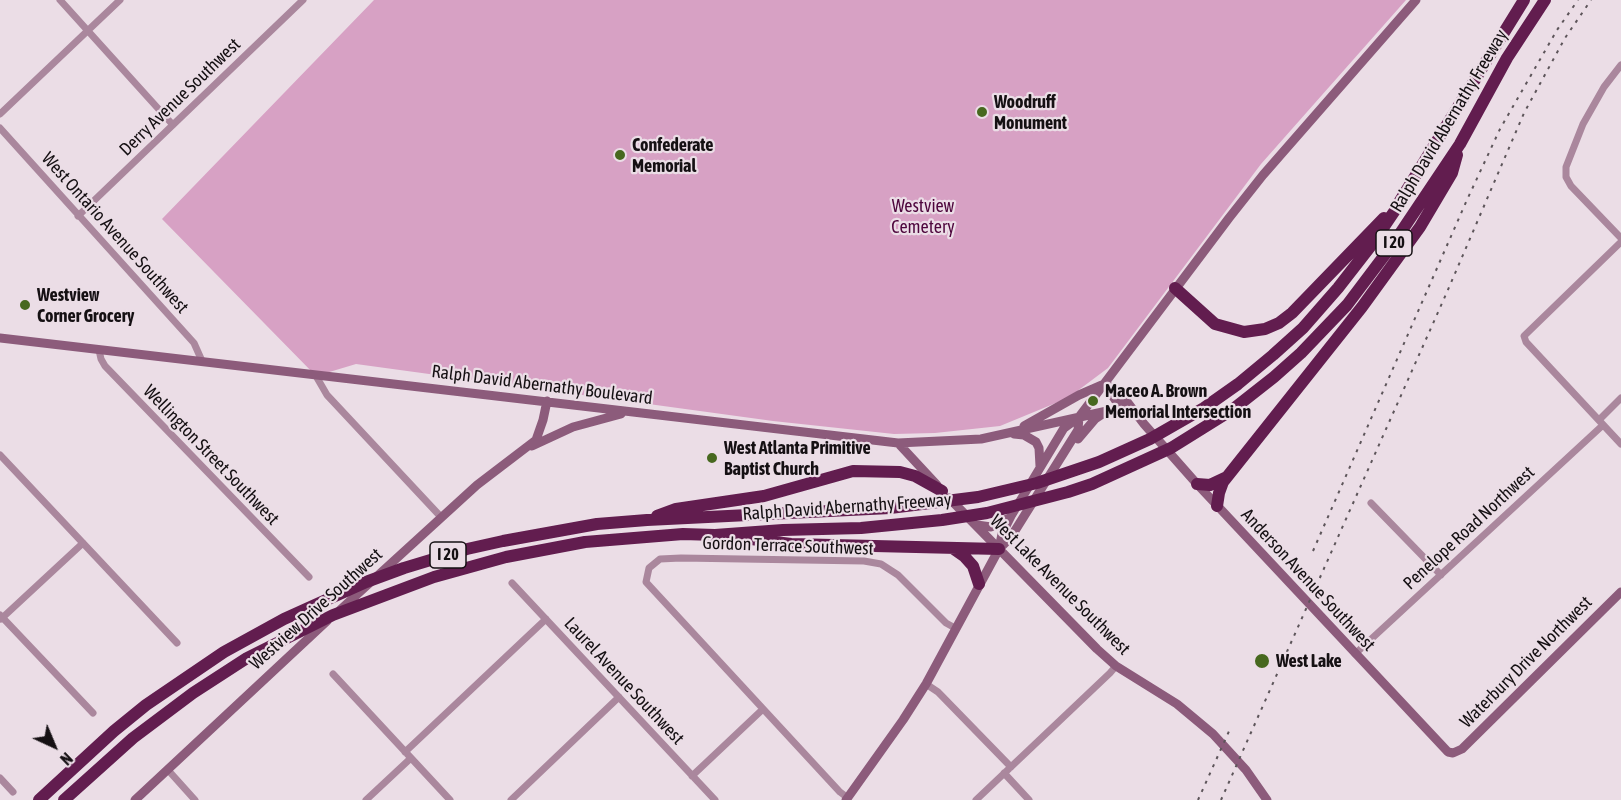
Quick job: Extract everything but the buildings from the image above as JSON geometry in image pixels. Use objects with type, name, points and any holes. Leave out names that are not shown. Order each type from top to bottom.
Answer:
[{"type":"highway","name":"I 20","points":[[1404,197],[1524,0]]},
{"type":"highway","name":"Ralph David Abernathy Freeway","points":[[64,800],[133,738],[193,693],[264,650],[365,601],[445,573],[506,557],[585,542],[683,534],[715,535],[861,528],[987,513],[1068,492],[1146,461],[1232,410],[1267,383],[1328,326],[1364,285],[1460,144],[1507,58],[1545,0]]},
{"type":"highway","points":[[1217,506],[1220,488],[1228,476],[1362,306],[1413,237],[1452,173],[1460,144]]},
{"type":"highway","points":[[1175,288],[1215,324],[1244,332],[1273,326],[1298,307],[1404,197]]},
{"type":"highway","name":"Ralph David Abernathy Freeway","points":[[39,800],[114,731],[198,669],[284,619],[334,595],[385,575],[467,549],[597,524],[890,508],[1014,489],[1079,470],[1133,447],[1176,425],[1238,384],[1273,355],[1302,328],[1359,262],[1404,197]]},
{"type":"highway","points":[[647,520],[676,509],[764,496],[853,471],[900,472],[915,476],[942,491]]},
{"type":"highway","points":[[1197,484],[1210,485],[1228,476]]},
{"type":"highway","points":[[715,535],[791,544],[999,549]]},
{"type":"highway","points":[[954,549],[973,566],[979,584]]},
{"type":"main road","points":[[999,549],[1002,534],[1011,516],[1064,428],[1079,417],[1263,175],[1416,0]]},
{"type":"main road","name":"Ralph David Abernathy Boulevard","points":[[0,338],[898,443],[981,439],[1107,411]]},
{"type":"main road","points":[[1009,433],[1104,384]]},
{"type":"main road","name":"Anderson Avenue Southwest","points":[[1104,384],[1116,401],[1130,415],[1144,424]]},
{"type":"main road","name":"Anderson Avenue Southwest","points":[[1104,384],[1117,390],[1217,506],[1444,750],[1453,753]]},
{"type":"main road","name":"Westview Drive Southwest","points":[[135,800],[261,681],[441,517],[491,473],[536,440],[547,401]]},
{"type":"main road","points":[[588,407],[589,422]]},
{"type":"main road","points":[[999,549],[1015,540],[1077,441],[1095,419],[1107,411],[1130,415]]},
{"type":"main road","name":"Westview Drive Southwest","points":[[525,449],[573,427],[629,412]]},
{"type":"main road","points":[[847,799],[926,684],[999,549],[1011,537],[1078,430],[1079,417]]},
{"type":"main road","points":[[1009,433],[1024,435],[1036,442],[1039,448],[1040,466]]},
{"type":"main road","name":"West Lake Avenue Southwest","points":[[898,443],[1097,650],[1116,666],[1177,704],[1213,734],[1246,770],[1267,800]]},
{"type":"main road","points":[[975,524],[992,527],[1011,516]]},
{"type":"main road","name":"Waterbury Drive Northwest","points":[[1453,753],[1462,749],[1621,592]]},
{"type":"street","points":[[60,0],[172,124]]},
{"type":"street","points":[[0,114],[120,0]]},
{"type":"street","name":"Derry Avenue Southwest","points":[[78,216],[303,0]]},
{"type":"street","points":[[1621,65],[1604,87],[1583,124],[1566,167],[1566,177],[1571,186],[1621,240],[1524,336],[1526,342],[1621,444]]},
{"type":"street","name":"West Ontario Avenue Southwest","points":[[0,128],[194,343],[202,361]]},
{"type":"street","name":"Wellington Street Southwest","points":[[99,350],[100,358],[105,366],[309,577]]},
{"type":"street","points":[[316,376],[327,395],[441,517]]},
{"type":"street","name":"Penelope Road Northwest","points":[[1355,654],[1601,422],[1621,398]]},
{"type":"street","points":[[0,455],[177,642]]},
{"type":"street","points":[[1371,503],[1441,575]]},
{"type":"street","points":[[83,543],[1,618],[93,713]]},
{"type":"street","name":"Gordon Terrace Southwest","points":[[763,709],[646,582],[649,568],[654,562],[668,558],[864,561],[888,567],[946,623],[955,628]]},
{"type":"street","name":"Laurel Avenue Southwest","points":[[512,583],[715,800]]},
{"type":"street","points":[[405,752],[546,620]]},
{"type":"street","points":[[976,800],[1116,666]]},
{"type":"street","points":[[333,674],[450,800]]},
{"type":"street","points":[[926,684],[938,692],[1011,767]]},
{"type":"street","points":[[511,800],[619,697]]},
{"type":"street","points":[[692,776],[763,709],[847,799]]},
{"type":"street","points":[[366,800],[411,758]]},
{"type":"street","points":[[168,770],[195,800]]},
{"type":"street","points":[[1004,773],[1029,800]]},
{"type":"street","points":[[0,778],[13,792]]},
{"type":"street","points":[[702,800],[709,794]]},
{"type":"green space","name":"Westview Cemetery","points":[[374,0],[1406,0],[1261,164],[1108,368],[1068,398],[1000,426],[935,433],[894,434],[773,421],[356,364],[316,376],[162,219]]},
{"type":"railway","points":[[1313,551],[1500,129],[1557,30],[1578,0]]},
{"type":"railway","points":[[1221,800],[1524,113],[1565,38],[1591,0]]},
{"type":"railway","points":[[1198,800],[1230,729]]},
{"type":"place","name":"Woodruff Monument","points":[[982,112]]},
{"type":"place","name":"Confederate Memorial","points":[[620,155]]},
{"type":"place","name":"Westview Corner Grocery","points":[[25,305]]},
{"type":"place","name":"Maceo A. Brown Memorial Intersection","points":[[1093,401]]},
{"type":"place","name":"West Atlanta Primitive Baptist Church","points":[[712,458]]},
{"type":"place","name":"West Lake","points":[[1262,661]]}]
